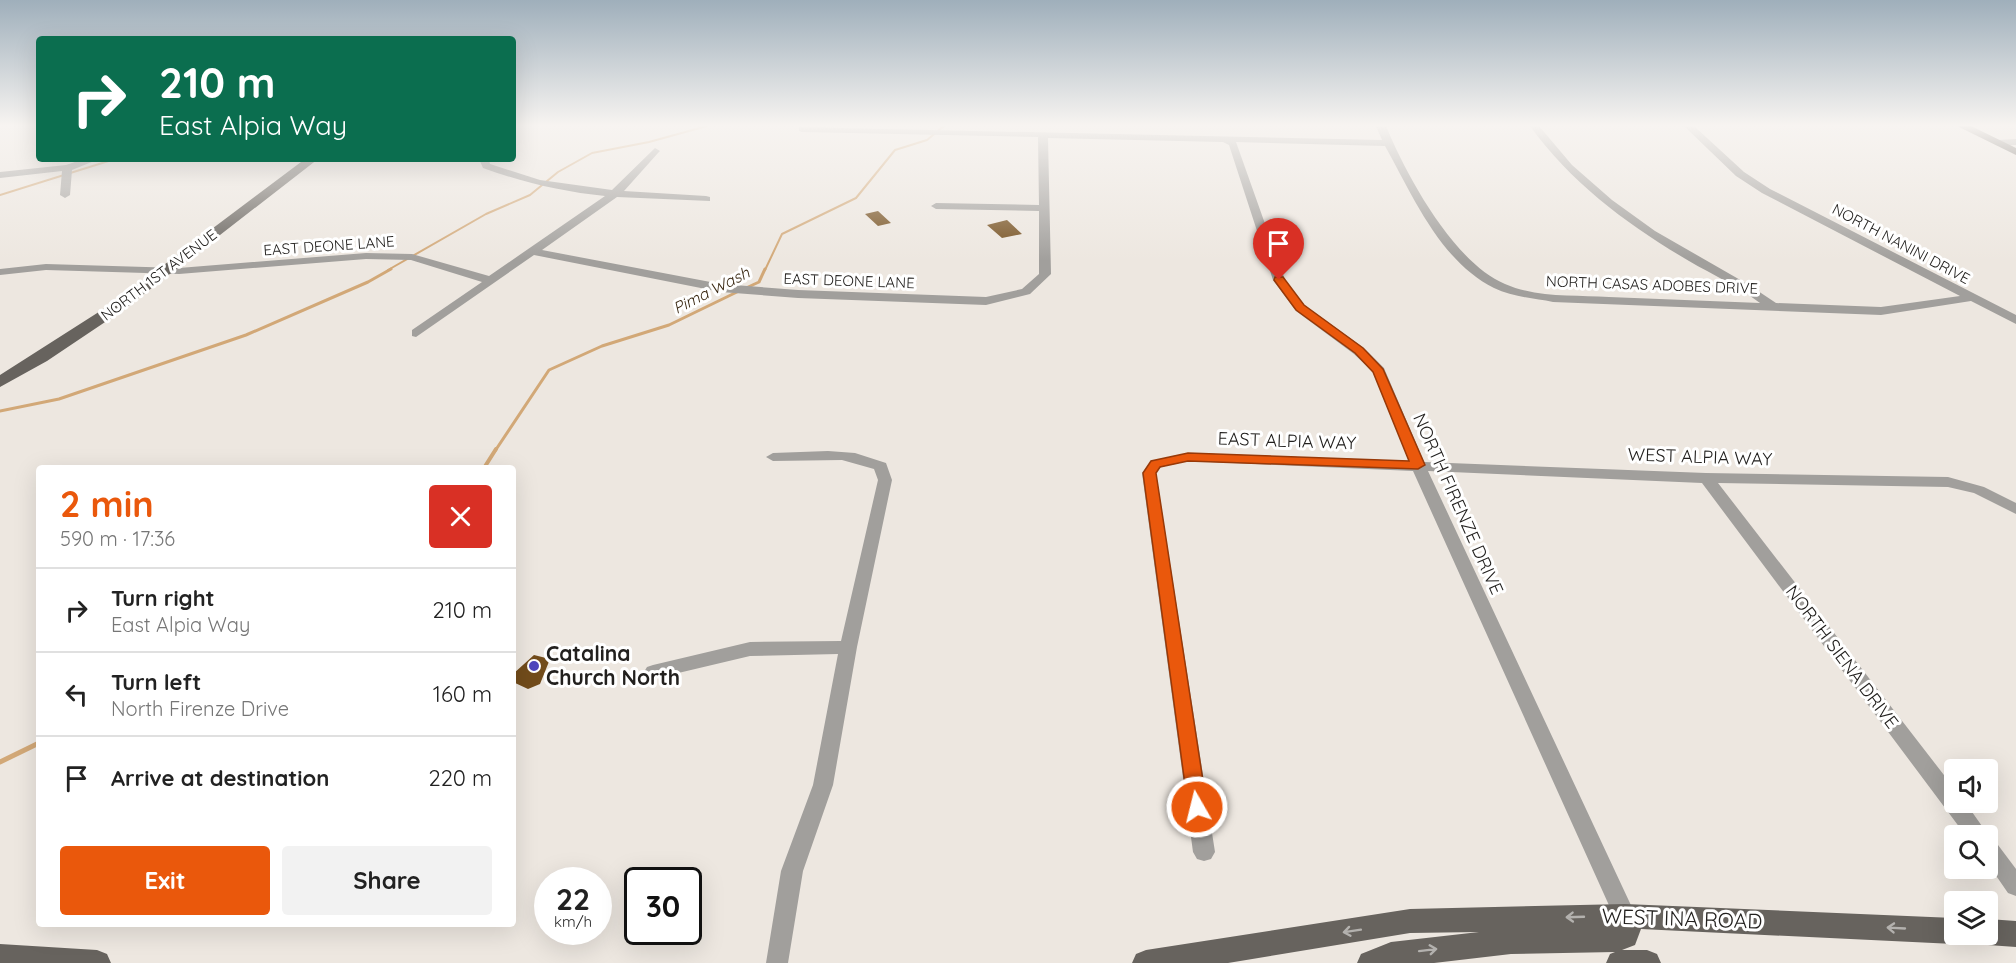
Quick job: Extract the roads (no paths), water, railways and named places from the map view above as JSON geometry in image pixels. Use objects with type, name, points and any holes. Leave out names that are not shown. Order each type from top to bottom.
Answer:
[{"type":"main road","name":"NORTH 1ST AVENUE","points":[[0,382],[80,332],[165,272],[296,171]]},
{"type":"main road","name":"WEST INA ROAD","points":[[1146,963],[1410,921],[1625,916],[1944,931]]},
{"type":"main road","points":[[1371,963],[1391,954],[1510,941],[1617,939],[1625,936],[1628,930],[1625,916]]},
{"type":"main road","points":[[1998,933],[2016,934]]},
{"type":"main road","points":[[0,957],[97,963]]},
{"type":"main road","points":[[1620,963],[1647,963]]},
{"type":"street","points":[[0,175],[39,171]]},
{"type":"street","points":[[65,195],[67,171]]},
{"type":"street","points":[[498,171],[510,176],[588,192],[706,199]]},
{"type":"street","points":[[416,333],[535,252],[614,194],[638,171]]},
{"type":"street","name":"EAST DEONE LANE","points":[[535,252],[721,288],[798,294],[986,301],[1034,289],[1045,274],[1043,171]]},
{"type":"street","name":"NORTH FIRENZE DRIVE","points":[[1242,171],[1279,280],[1300,308],[1359,351],[1379,371],[1418,465],[1625,916]]},
{"type":"street","name":"NORTH CASAS ADOBES DRIVE","points":[[1405,171],[1454,252],[1473,271],[1499,286],[1553,298],[1881,311],[1970,298]]},
{"type":"street","points":[[1572,171],[1582,183],[1632,219],[1695,260],[1756,292],[1772,306]]},
{"type":"street","name":"NORTH NANINI DRIVE","points":[[1737,171],[1766,190],[2016,320]]},
{"type":"street","points":[[936,206],[1042,208]]},
{"type":"street","name":"EAST DEONE LANE","points":[[0,272],[46,267],[165,272],[366,256],[412,257],[492,281]]},
{"type":"street","points":[[774,457],[865,458],[881,466],[885,480],[848,647],[823,785],[792,871],[777,963]]},
{"type":"street","name":"EAST ALPIA WAY","points":[[1204,852],[1149,473],[1156,464],[1188,457],[1418,465]]},
{"type":"street","name":"WEST ALPIA WAY","points":[[1418,465],[1706,478],[1948,482],[1979,490],[2016,509]]},
{"type":"street","name":"NORTH SIENA DRIVE","points":[[1706,478],[1971,825]]},
{"type":"street","points":[[652,672],[750,649],[848,647]]},
{"type":"street","points":[[1998,862],[2016,886]]},
{"type":"waterway","points":[[0,195],[77,171]]},
{"type":"waterway","points":[[388,270],[486,214],[530,195],[560,171]]},
{"type":"waterway","name":"Pima Wash","points":[[765,270],[782,234],[856,198],[878,171]]},
{"type":"waterway","points":[[0,411],[59,399],[246,335],[368,282],[391,269]]},
{"type":"waterway","name":"Pima Wash","points":[[746,288],[759,282],[765,269]]},
{"type":"waterway","name":"Pima Wash","points":[[495,451],[549,370],[602,346],[669,325],[739,291]]},
{"type":"waterway","name":"Pima Wash","points":[[486,465],[496,449]]},
{"type":"waterway","name":"Pima Wash","points":[[0,762],[36,744]]},
{"type":"place","name":"Catalina Church North","points":[[534,666]]}]
